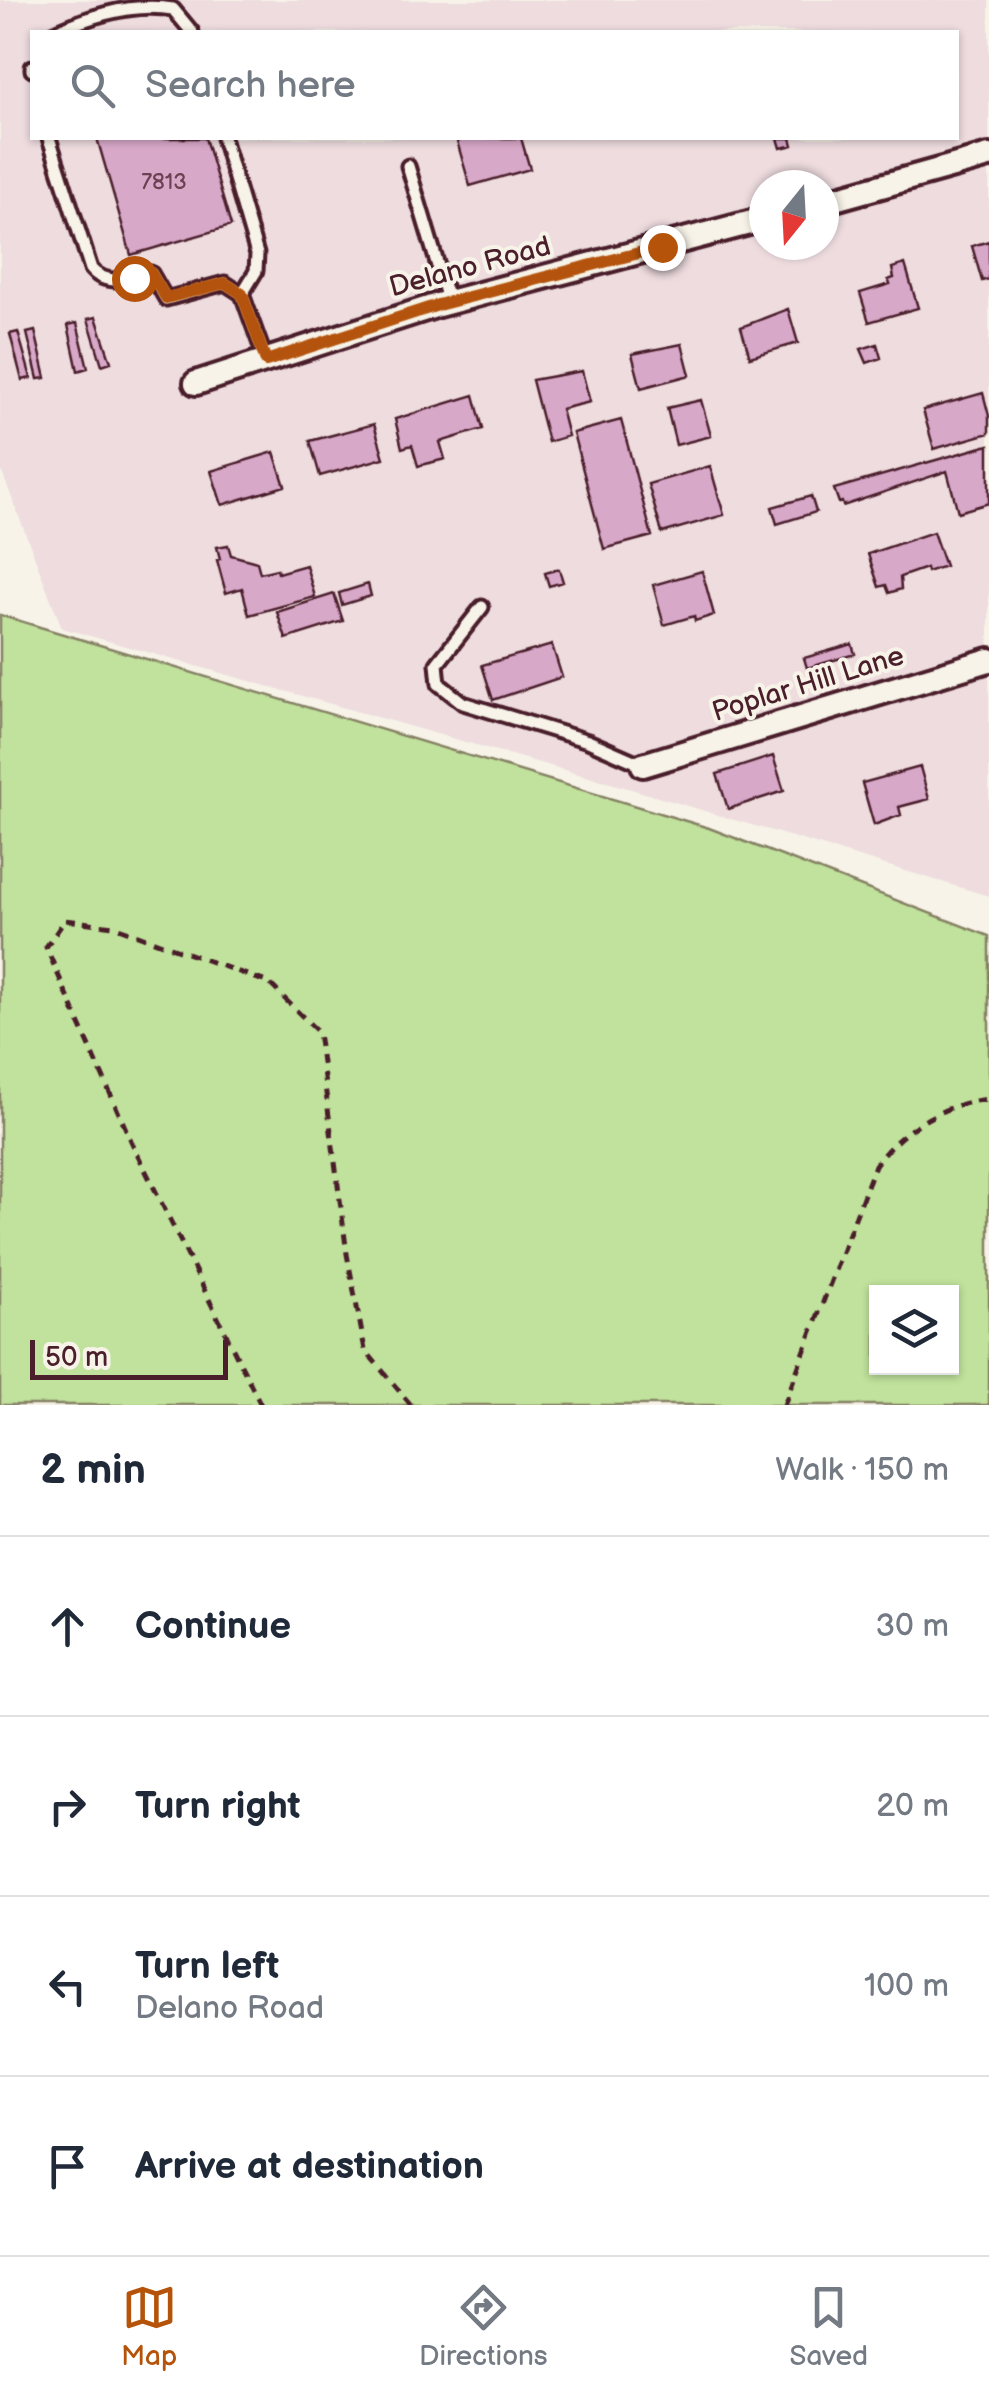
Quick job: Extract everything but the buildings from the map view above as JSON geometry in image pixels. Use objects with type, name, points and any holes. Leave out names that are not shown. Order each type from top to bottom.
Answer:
[{"type":"street","points":[[839,198],[989,156]]},
{"type":"street","name":"Delano Road","points":[[196,383],[448,302],[749,223]]},
{"type":"street","name":"Poplar Hill Lane","points":[[644,764],[989,660]]},
{"type":"lane","points":[[61,30],[145,4],[173,9],[190,30]]},
{"type":"lane","points":[[50,140],[98,277],[110,281],[151,273],[166,298],[225,283],[242,294],[266,361]]},
{"type":"lane","points":[[224,140],[257,254],[256,271],[242,294]]},
{"type":"lane","points":[[408,166],[448,302]]},
{"type":"lane","points":[[482,607],[437,664],[439,684],[462,702],[588,741],[644,764]]},
{"type":"path","points":[[262,1405],[132,1143],[46,947],[64,920],[113,926],[270,983],[318,1032],[346,1254],[366,1350],[412,1405]]},
{"type":"path","points":[[784,1405],[875,1164],[900,1136],[928,1119],[951,1108],[989,1100]]},
{"type":"shaded area","points":[[0,0],[989,0],[989,896],[621,786],[62,628],[0,467]]},
{"type":"green space","points":[[0,615],[709,828],[989,936],[989,1405],[0,1405]]},
{"type":"route","points":[[134,278],[151,273],[166,298],[225,283],[242,294],[266,361],[438,305],[662,247]]}]
